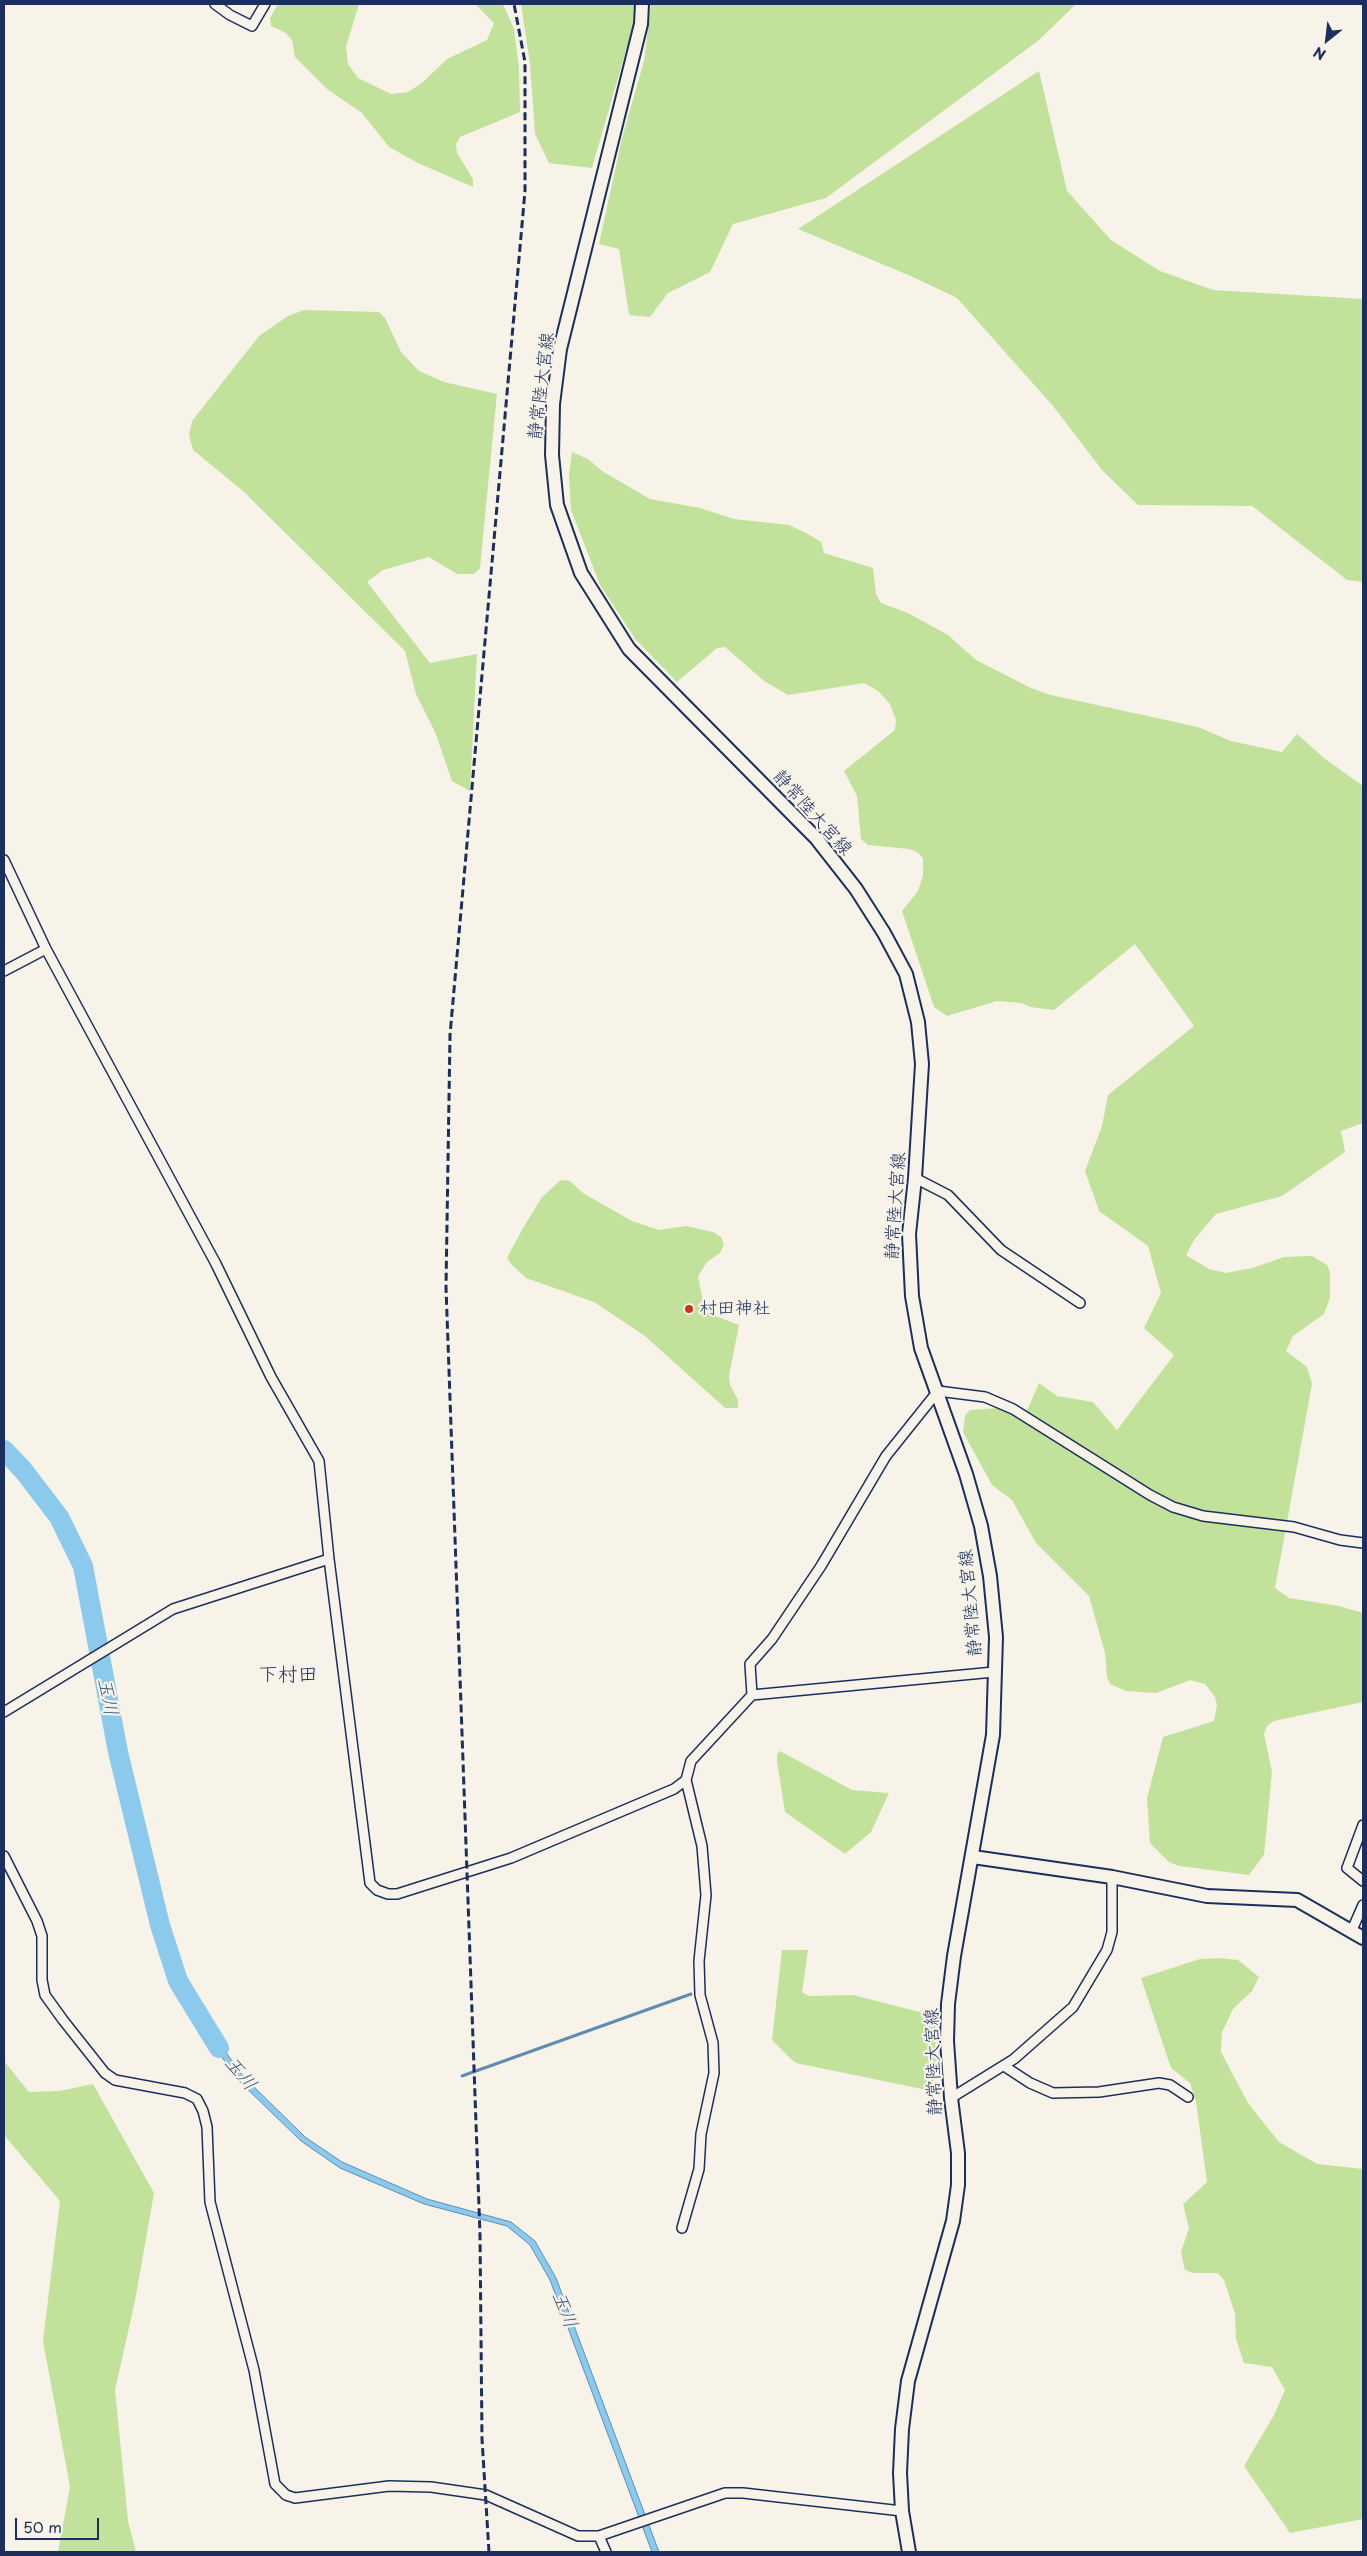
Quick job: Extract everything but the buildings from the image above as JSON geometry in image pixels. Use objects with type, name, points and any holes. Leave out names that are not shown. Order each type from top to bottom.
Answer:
[{"type":"main road","name":"静常陸大宮線","points":[[642,4],[640,24],[560,349],[553,404],[552,454],[557,505],[581,573],[629,649],[816,838],[856,889],[884,933],[906,974],[918,1022],[922,1073],[916,1178],[909,1234],[909,1270],[921,1348],[938,1392],[981,1526],[990,1576],[996,1637],[993,1735],[973,1857],[954,1956],[948,2004],[947,2041],[950,2098],[958,2153],[958,2185],[953,2222],[908,2380],[902,2429],[902,2512],[909,2552]]},
{"type":"main road","points":[[973,1857],[1112,1877],[1207,1896],[1297,1900],[1363,1938]]},
{"type":"street","points":[[215,4],[230,15],[252,26],[265,4]]},
{"type":"street","points":[[4,860],[46,949],[216,1264],[271,1377],[319,1461],[329,1559],[370,1883],[377,1890],[388,1894],[397,1894],[511,1858],[674,1789],[686,1780]]},
{"type":"street","points":[[4,971],[46,949]]},
{"type":"street","points":[[916,1178],[948,1195],[1001,1250],[1080,1303]]},
{"type":"street","points":[[752,1695],[750,1664],[772,1639],[821,1566],[886,1456],[938,1392],[985,1397],[1013,1409],[1150,1495],[1173,1507],[1203,1516],[1294,1527],[1340,1540],[1363,1543]]},
{"type":"street","points":[[4,1712],[69,1670],[172,1609],[329,1559]]},
{"type":"street","points":[[682,2228],[699,2169],[701,2134],[714,2073],[713,2043],[700,1995],[699,1961],[706,1895],[702,1846],[686,1780],[691,1761],[752,1695],[994,1672]]},
{"type":"street","points":[[1363,1825],[1346,1868],[1363,1881]]},
{"type":"street","points":[[4,1856],[37,1921],[42,1936],[42,1980],[45,1995],[68,2027],[105,2074],[115,2080],[185,2093],[196,2099],[203,2111],[206,2127],[210,2202],[254,2370],[275,2484],[286,2495],[295,2498],[389,2486],[431,2487],[475,2493],[502,2501],[578,2536],[599,2536],[725,2494],[734,2493],[902,2512]]},
{"type":"street","points":[[950,2098],[1004,2066],[1073,2008],[1107,1950],[1112,1932],[1112,1877]]},
{"type":"street","points":[[1352,1930],[1363,1905]]},
{"type":"street","points":[[1004,2066],[1030,2083],[1053,2093],[1099,2092],[1159,2083],[1170,2085],[1188,2097]]},
{"type":"street","points":[[599,2536],[606,2552]]},
{"type":"green space","points":[[278,4],[359,4],[346,47],[348,64],[358,78],[391,94],[408,92],[422,83],[447,59],[487,40],[494,23],[475,4],[503,4],[514,29],[519,68],[520,112],[460,137],[456,144],[457,153],[473,179],[473,187],[418,163],[389,147],[362,113],[327,89],[295,57],[292,40],[286,33],[271,26],[270,18]]},
{"type":"green space","points":[[521,4],[635,4],[633,26],[592,168],[549,163],[535,134],[530,64]]},
{"type":"green space","points":[[651,4],[1076,4],[1039,40],[826,198],[733,224],[710,272],[668,293],[650,317],[629,315],[619,249],[599,244],[622,138],[644,61]]},
{"type":"green space","points":[[1039,71],[1067,191],[1111,240],[1160,271],[1213,290],[1363,299],[1363,582],[1347,580],[1252,506],[1138,505],[1102,470],[1053,406],[957,298],[913,277],[798,229]]},
{"type":"green space","points":[[304,310],[379,312],[385,318],[401,352],[419,371],[444,382],[497,394],[480,568],[474,574],[457,574],[429,557],[383,570],[367,582],[430,663],[477,654],[470,791],[452,781],[435,732],[416,694],[405,651],[244,492],[193,450],[189,435],[192,421],[259,336],[288,316]]},
{"type":"green space","points":[[572,452],[588,459],[602,471],[650,499],[700,508],[734,519],[789,525],[806,533],[821,542],[824,553],[873,568],[876,594],[881,603],[908,613],[948,635],[976,660],[1031,688],[1051,695],[1198,727],[1231,741],[1282,752],[1297,734],[1324,758],[1363,786],[1363,1123],[1341,1131],[1345,1152],[1282,1196],[1216,1214],[1194,1240],[1186,1255],[1209,1269],[1226,1273],[1252,1268],[1284,1257],[1312,1256],[1327,1265],[1330,1272],[1330,1298],[1324,1314],[1293,1336],[1286,1351],[1307,1367],[1312,1384],[1275,1588],[1289,1598],[1339,1606],[1363,1613],[1363,1702],[1274,1721],[1267,1726],[1264,1734],[1272,1772],[1264,1855],[1249,1875],[1179,1866],[1169,1862],[1150,1843],[1147,1798],[1163,1737],[1214,1721],[1217,1705],[1215,1697],[1205,1684],[1190,1680],[1156,1693],[1126,1691],[1110,1684],[1107,1677],[1105,1653],[1089,1596],[1036,1543],[1012,1500],[992,1485],[963,1432],[965,1416],[970,1410],[998,1408],[1023,1420],[1039,1383],[1057,1396],[1093,1402],[1117,1430],[1174,1355],[1144,1328],[1161,1293],[1148,1246],[1099,1211],[1085,1171],[1102,1126],[1108,1095],[1194,1026],[1135,944],[1054,1010],[1030,1007],[1022,1003],[997,1001],[947,1016],[934,1007],[902,911],[918,891],[923,875],[923,858],[917,852],[909,849],[868,845],[861,839],[857,796],[844,771],[895,730],[896,720],[890,704],[878,691],[864,683],[788,695],[764,681],[725,647],[717,648],[677,682],[636,640],[600,585],[571,510],[569,475]]},
{"type":"green space","points":[[561,1180],[570,1181],[583,1193],[632,1221],[659,1230],[686,1226],[713,1232],[721,1237],[724,1245],[720,1253],[707,1262],[698,1276],[705,1312],[739,1325],[729,1376],[730,1385],[738,1400],[738,1408],[725,1408],[645,1336],[594,1302],[526,1278],[512,1265],[507,1258],[523,1228],[542,1197]]},
{"type":"green space","points":[[780,1751],[852,1790],[889,1793],[871,1832],[845,1854],[785,1812],[777,1762],[777,1754]]},
{"type":"green space","points":[[782,1950],[808,1950],[802,1992],[809,1996],[853,1995],[935,2016],[936,2076],[927,2090],[796,2063],[790,2058],[772,2040]]},
{"type":"green space","points":[[1200,1959],[1238,1960],[1259,1977],[1252,1991],[1233,2009],[1222,2032],[1221,2052],[1248,2103],[1279,2142],[1317,2164],[1363,2169],[1363,2519],[1290,2533],[1244,2466],[1274,2415],[1285,2390],[1272,2367],[1244,2363],[1236,2339],[1235,2314],[1224,2280],[1218,2273],[1193,2273],[1185,2270],[1181,2252],[1189,2228],[1183,2204],[1207,2182],[1196,2102],[1190,2083],[1171,2068],[1141,1978]]},
{"type":"green space","points":[[4,2061],[29,2092],[60,2091],[93,2084],[154,2193],[135,2301],[115,2390],[128,2521],[136,2552],[58,2552],[70,2487],[43,2341],[60,2201],[4,2135]]},
{"type":"water","points":[[207,2026],[243,2076],[305,2137],[342,2162],[427,2199],[511,2222],[535,2241],[556,2278],[659,2552],[652,2552],[550,2280],[530,2245],[507,2226],[424,2204],[340,2168],[301,2141],[238,2080],[202,2029]]},
{"type":"waterway","name":"玉川","points":[[4,1450],[23,1470],[59,1517],[83,1566],[118,1752],[160,1925],[178,1981],[219,2048]]},
{"type":"waterway","points":[[462,2076],[691,1994]]},
{"type":"railway","points":[[489,2552],[482,2439],[480,2235],[446,1287],[450,1035],[525,191],[525,62],[514,4]]},
{"type":"place","name":"村田神社","points":[[689,1309]]},
{"type":"district","name":"下村田","points":[[288,1675]]}]
